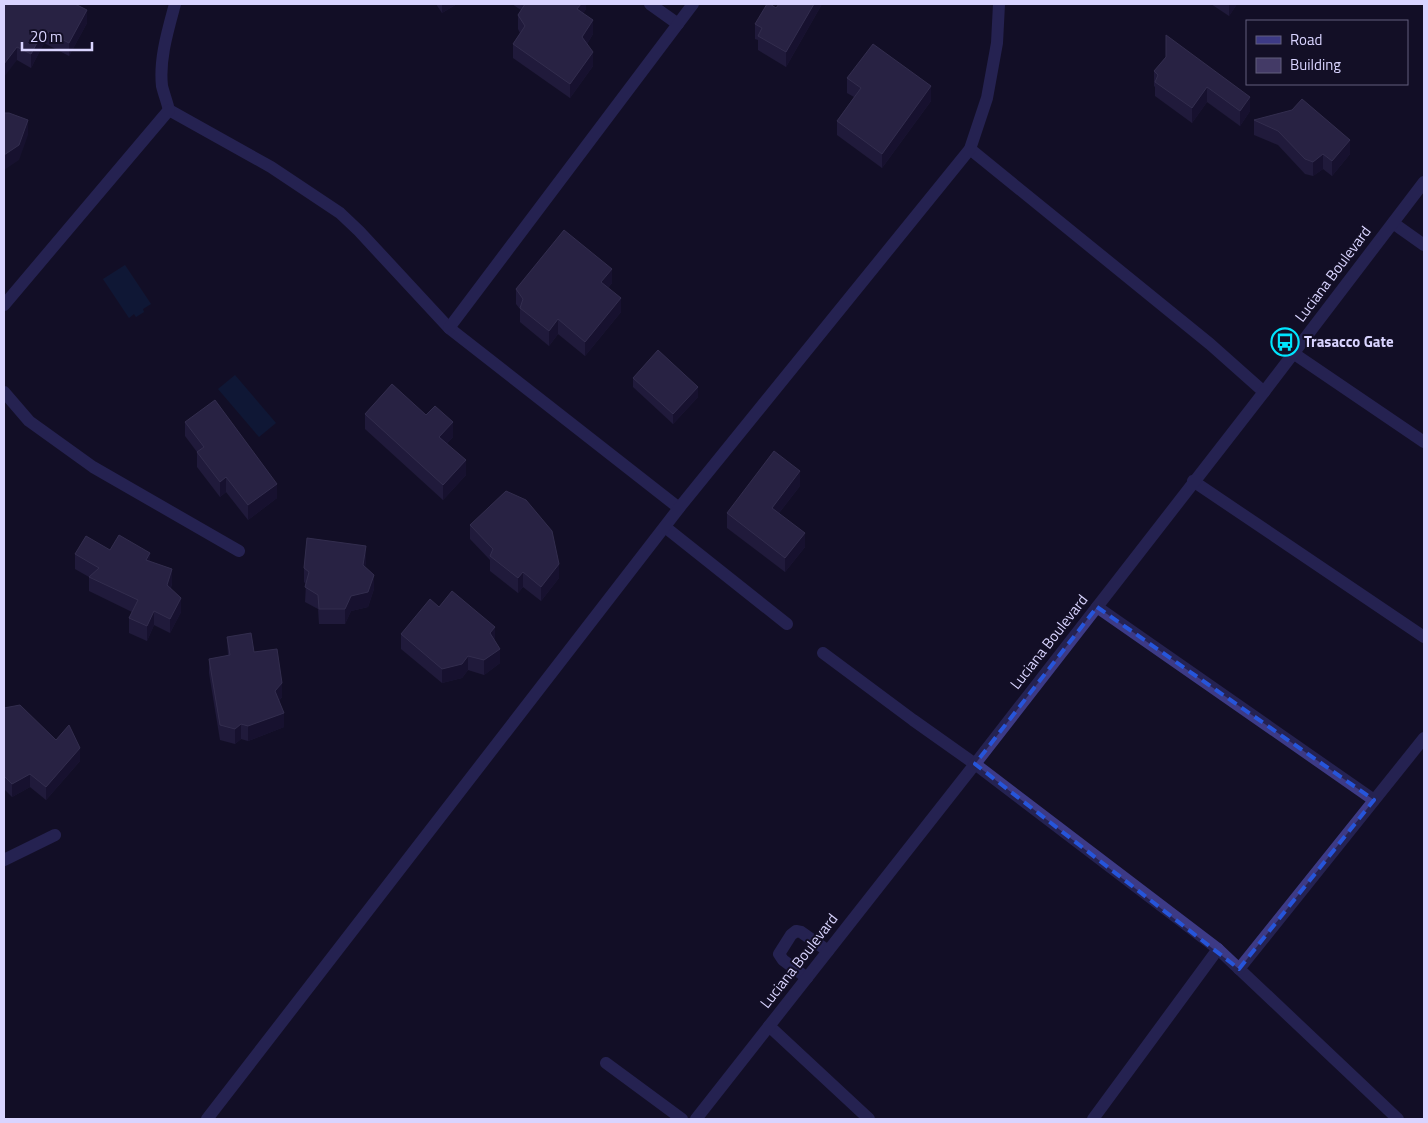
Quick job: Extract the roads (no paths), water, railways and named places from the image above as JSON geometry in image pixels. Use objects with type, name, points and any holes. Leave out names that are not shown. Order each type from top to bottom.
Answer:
[{"type":"street","points":[[175,4],[162,56],[161,72],[169,110],[271,167],[340,213],[449,328],[679,508]]},
{"type":"street","points":[[650,4],[678,24]]},
{"type":"street","points":[[449,328],[693,4]]},
{"type":"street","points":[[207,1119],[679,508],[970,149],[987,98],[997,43],[999,4]]},
{"type":"street","points":[[4,305],[169,110]]},
{"type":"street","points":[[970,149],[1210,344],[1264,392]]},
{"type":"street","name":"Luciana Boulevard","points":[[696,1119],[1097,607],[1424,182]]},
{"type":"street","points":[[1393,223],[1424,245]]},
{"type":"street","points":[[1293,353],[1424,442]]},
{"type":"street","points":[[4,392],[29,421],[42,432],[93,466],[239,551]]},
{"type":"street","points":[[1193,481],[1424,637]]},
{"type":"street","points":[[665,527],[787,624]]},
{"type":"street","points":[[1097,607],[1374,800]]},
{"type":"street","points":[[823,652],[975,764],[1218,949],[1385,1115],[1398,1119]]},
{"type":"street","points":[[1239,969],[1424,738]]},
{"type":"street","points":[[4,860],[55,835]]},
{"type":"street","points":[[806,978],[783,960],[779,954],[791,935],[796,931],[801,932],[828,951]]},
{"type":"street","points":[[1093,1119],[1218,949]]},
{"type":"street","points":[[769,1026],[869,1119]]},
{"type":"street","points":[[606,1063],[682,1119]]},
{"type":"water","points":[[125,265],[151,304],[143,309],[144,312],[136,317],[134,314],[129,318],[103,279]]},
{"type":"water","points":[[235,375],[276,423],[259,437],[218,389]]},
{"type":"place","name":"Trasacco Gate","points":[[1285,342]]}]
